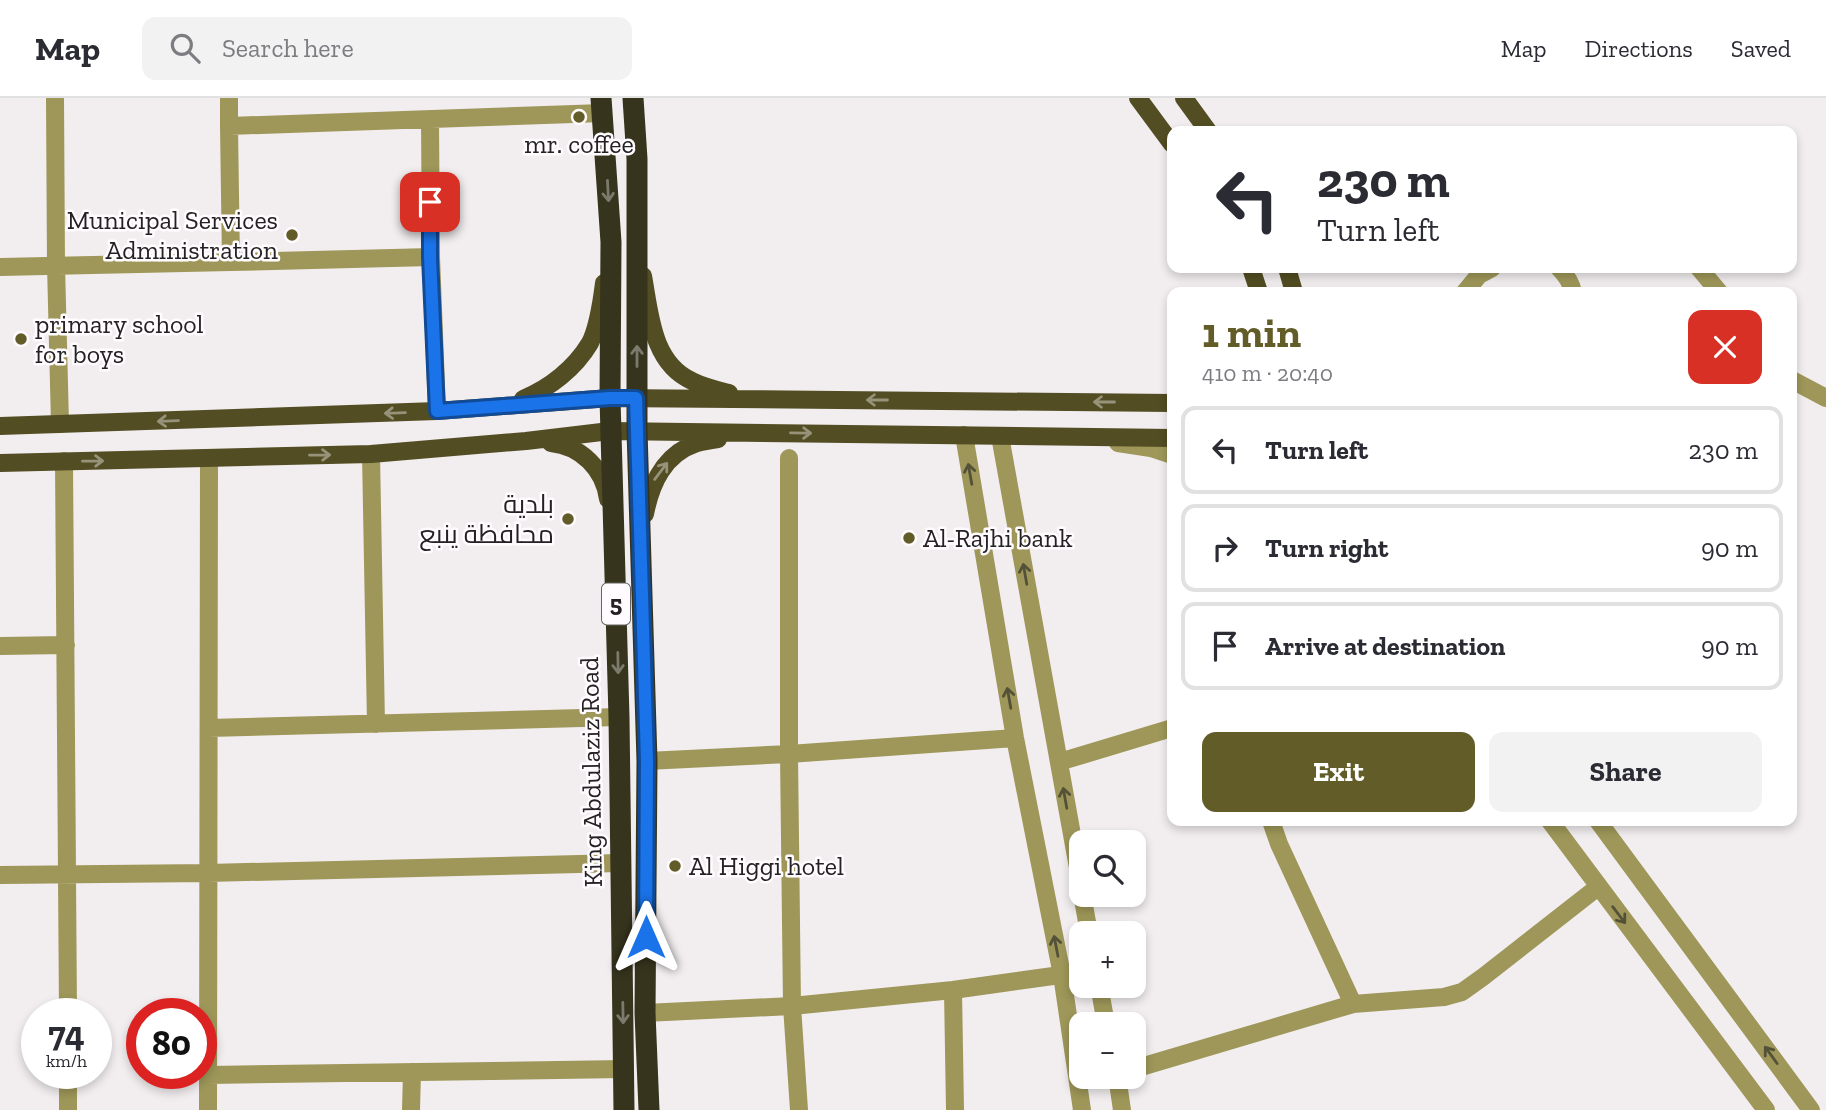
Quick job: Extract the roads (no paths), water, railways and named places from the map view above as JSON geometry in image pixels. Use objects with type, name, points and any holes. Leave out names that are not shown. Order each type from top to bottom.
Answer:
[{"type":"highway","name":"King Abdulaziz Road","points":[[633,98],[637,159],[636,398],[647,761],[645,1013],[649,1110]]},
{"type":"highway","name":"King Abdulaziz Road","points":[[602,105],[611,242],[610,431],[619,717],[624,1110]]},
{"type":"main road","points":[[1138,98],[1167,137]]},
{"type":"main road","points":[[1184,98],[1204,126]]},
{"type":"main road","points":[[637,241],[654,333],[668,362],[678,373],[691,381],[753,399]]},
{"type":"main road","points":[[506,406],[540,392],[556,380],[591,341],[601,303],[611,242]]},
{"type":"main road","points":[[0,426],[437,411],[610,398],[1167,402]]},
{"type":"main road","points":[[0,463],[371,454],[637,430],[1167,438]]},
{"type":"main road","points":[[640,535],[649,492],[657,474],[670,460],[696,443],[752,432]]},
{"type":"main road","points":[[526,441],[559,444],[588,457],[600,474],[607,492],[614,542]]},
{"type":"street","points":[[55,98],[60,424]]},
{"type":"street","points":[[229,98],[231,262]]},
{"type":"street","points":[[229,126],[430,119],[602,105]]},
{"type":"street","points":[[430,119],[430,257],[437,411]]},
{"type":"street","points":[[0,267],[430,257]]},
{"type":"street","points":[[1469,287],[1483,273]]},
{"type":"street","points":[[1703,273],[1715,287]]},
{"type":"street","points":[[1797,383],[1826,398]]},
{"type":"street","points":[[964,435],[1015,738],[1062,975],[1082,1110]]},
{"type":"street","points":[[1000,436],[1071,830]]},
{"type":"street","points":[[1080,436],[1151,448],[1167,453]]},
{"type":"street","points":[[371,454],[376,724]]},
{"type":"street","points":[[208,998],[209,458]]},
{"type":"street","points":[[789,458],[792,1006],[799,1110]]},
{"type":"street","points":[[64,461],[68,998]]},
{"type":"street","points":[[0,646],[66,645]]},
{"type":"street","points":[[209,728],[619,717]]},
{"type":"street","points":[[1059,762],[1167,730]]},
{"type":"street","points":[[647,761],[1015,738]]},
{"type":"street","points":[[1273,826],[1353,1004]]},
{"type":"street","points":[[1554,826],[1766,1110]]},
{"type":"street","points":[[1602,826],[1811,1110]]},
{"type":"street","points":[[0,875],[68,876],[620,863]]},
{"type":"street","points":[[1146,1065],[1353,1004],[1444,997],[1462,992],[1598,887]]},
{"type":"street","points":[[645,1013],[792,1006],[953,990],[1069,974]]},
{"type":"street","points":[[953,990],[955,1110]]},
{"type":"street","points":[[217,1075],[624,1069]]},
{"type":"street","points":[[411,1110],[412,1072]]},
{"type":"street","points":[[68,1089],[68,1110]]},
{"type":"street","points":[[208,1089],[208,1110]]},
{"type":"street","points":[[1119,1089],[1122,1110]]},
{"type":"place","name":"mr. coffee","points":[[579,117]]},
{"type":"place","name":"Municipal Services Administration","points":[[292,235]]},
{"type":"place","name":"primary school for boys","points":[[21,339]]},
{"type":"place","name":"بلدية محافظة ينبع","points":[[568,519]]},
{"type":"place","name":"Al-Rajhi bank","points":[[909,538]]},
{"type":"place","name":"Al Higgi hotel","points":[[675,866]]}]
